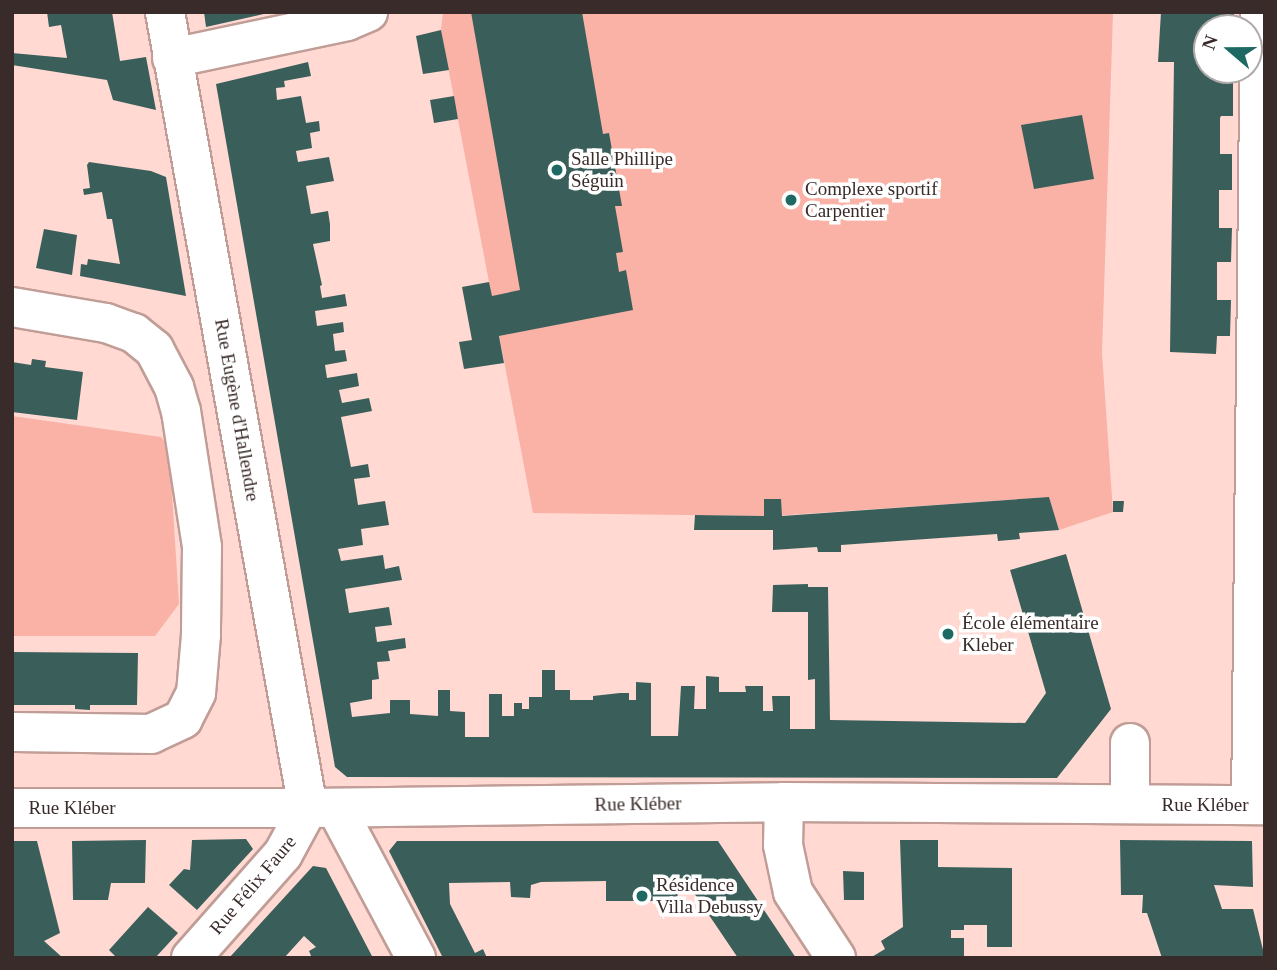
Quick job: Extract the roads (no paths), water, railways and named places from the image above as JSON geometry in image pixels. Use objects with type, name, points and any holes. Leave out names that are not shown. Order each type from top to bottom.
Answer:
[{"type":"street","name":"Rue Eugène d'Hallendre","points":[[165,12],[240,430],[322,808],[416,958]]},
{"type":"street","points":[[172,58],[348,21],[368,12]]},
{"type":"street","points":[[1258,805],[1260,12]]},
{"type":"street","points":[[12,307],[106,323],[134,333],[154,349],[174,387],[186,440],[202,547],[201,635],[196,693],[183,719],[150,734],[12,732]]},
{"type":"street","points":[[186,440],[240,430]]},
{"type":"street","points":[[1129,804],[1130,743]]},
{"type":"street","points":[[784,802],[783,845],[793,892],[835,958]]},
{"type":"street","name":"Rue Kléber","points":[[12,808],[322,808],[784,802],[1258,805]]},
{"type":"street","name":"Rue Félix Faure","points":[[191,958],[322,808]]},
{"type":"place","name":"Salle Phillipe Séguin","points":[[557,170]]},
{"type":"place","name":"Complexe sportif Carpentier","points":[[791,200]]},
{"type":"place","name":"École élémentaire Kleber","points":[[948,634]]},
{"type":"place","name":"Résidence Villa Debussy","points":[[642,896]]}]
